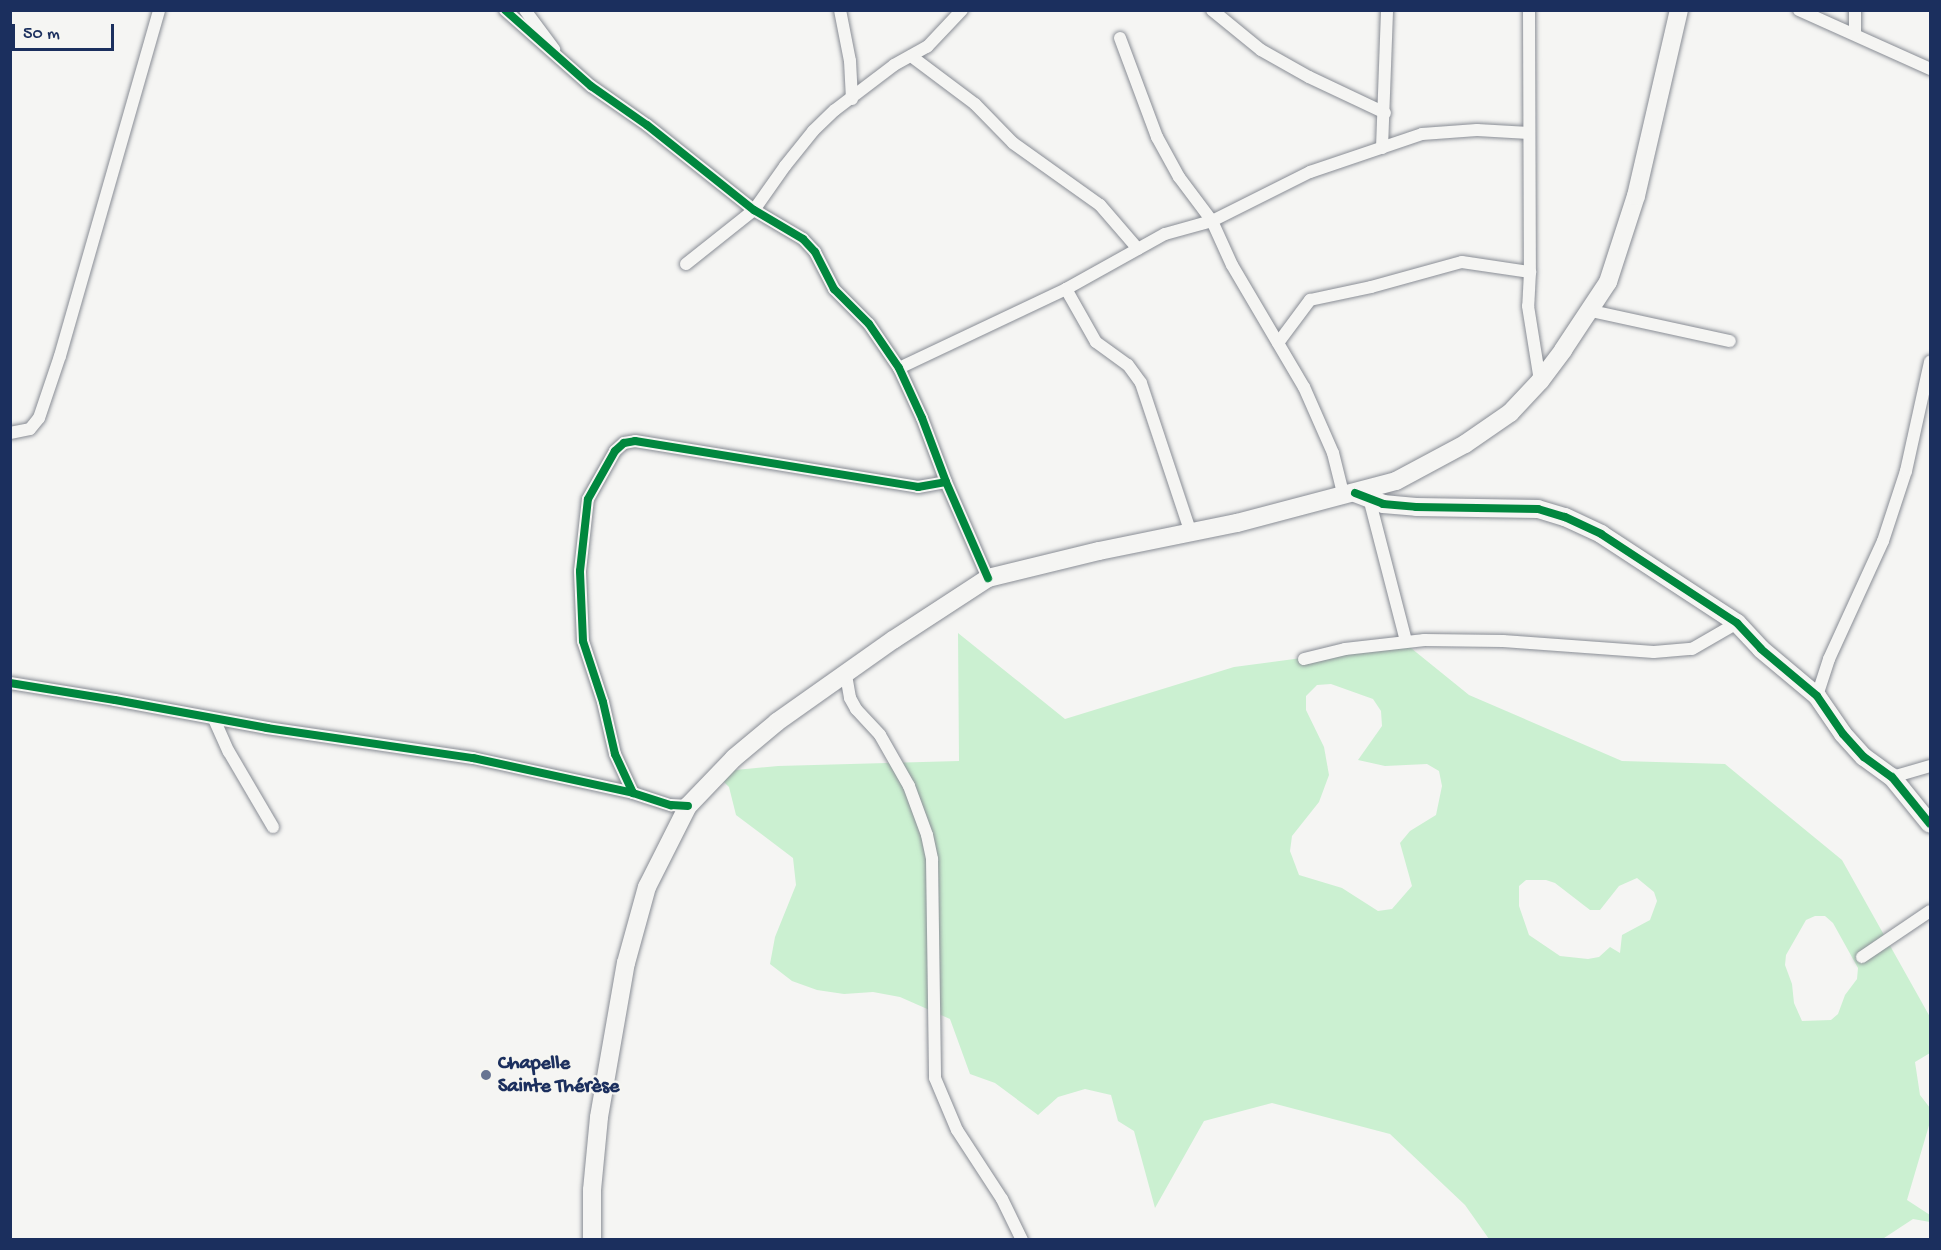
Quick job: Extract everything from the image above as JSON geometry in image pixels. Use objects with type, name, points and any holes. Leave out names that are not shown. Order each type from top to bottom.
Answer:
[{"type":"main road","points":[[592,1239],[592,1190],[599,1117],[626,963],[647,887],[688,806],[754,739],[892,640],[988,578],[1099,551],[1356,496],[1396,481],[1465,444],[1510,413],[1539,381],[1591,311],[1608,282],[1636,196],[1679,10]]},
{"type":"main road","points":[[1356,496],[1383,504],[1416,507],[1538,510],[1565,517],[1601,534],[1737,623],[1761,649],[1817,696],[1843,734],[1864,757],[1892,777],[1930,824]]},
{"type":"street","points":[[10,433],[30,429],[39,418],[60,356],[159,10]]},
{"type":"street","points":[[505,10],[567,66],[754,210],[803,239],[814,252],[834,289],[869,324],[898,368],[922,418],[946,482],[988,578]]},
{"type":"street","points":[[525,10],[567,66]]},
{"type":"street","points":[[840,10],[850,62],[852,99]]},
{"type":"street","points":[[686,264],[754,210],[813,130],[835,110],[894,65],[927,47],[962,10]]},
{"type":"street","points":[[1212,10],[1261,50],[1309,77],[1385,113]]},
{"type":"street","points":[[1382,148],[1387,10]]},
{"type":"street","points":[[1529,10],[1530,272],[1528,306],[1539,381]]},
{"type":"street","points":[[1799,10],[1855,33],[1930,69]]},
{"type":"street","points":[[1855,10],[1855,33]]},
{"type":"street","points":[[1120,38],[1157,137],[1179,177],[1212,221],[1232,265],[1304,387],[1356,496],[1406,641]]},
{"type":"street","points":[[911,56],[975,105],[1013,143],[1100,205],[1138,249]]},
{"type":"street","points":[[898,368],[1066,289],[1165,234],[1212,221],[1310,172],[1422,134],[1477,130],[1529,133]]},
{"type":"street","points":[[1278,344],[1310,300],[1371,287],[1462,262],[1530,272]]},
{"type":"street","points":[[1066,289],[1096,342],[1128,365],[1141,383],[1191,532]]},
{"type":"street","points":[[1591,311],[1730,340]]},
{"type":"street","points":[[1817,696],[1829,659],[1883,541],[1906,471],[1930,362]]},
{"type":"street","points":[[633,793],[615,754],[603,702],[583,641],[580,571],[588,499],[615,450],[624,443],[635,441],[918,487],[946,482]]},
{"type":"street","points":[[1304,658],[1406,641],[1503,641],[1654,652],[1692,649],[1737,623]]},
{"type":"street","points":[[846,675],[853,703],[880,735],[909,786],[927,835],[932,860],[934,1078],[953,1122],[974,1160],[1002,1199],[1022,1239]]},
{"type":"street","points":[[10,683],[214,719],[473,758],[633,793],[671,805],[688,806]]},
{"type":"street","points":[[214,719],[229,752],[273,827]]},
{"type":"street","points":[[1892,777],[1930,766]]},
{"type":"street","points":[[1862,957],[1930,911]]},
{"type":"green space","points":[[958,633],[1065,719],[1234,667],[1406,644],[1469,695],[1622,761],[1725,764],[1842,860],[1930,1017],[1930,1053],[1915,1062],[1920,1095],[1930,1108],[1930,1122],[1907,1200],[1930,1215],[1930,1222],[1913,1219],[1881,1240],[1489,1239],[1465,1205],[1390,1134],[1272,1103],[1204,1121],[1155,1208],[1134,1131],[1118,1121],[1111,1095],[1085,1089],[1058,1097],[1038,1115],[995,1083],[970,1074],[950,1019],[900,997],[873,992],[844,994],[817,990],[792,981],[770,964],[775,937],[796,885],[793,858],[736,815],[729,787],[714,772],[778,766],[959,761]],"holes":[[[1331,684],[1373,699],[1381,711],[1382,726],[1358,760],[1385,766],[1427,764],[1439,771],[1442,786],[1436,815],[1410,831],[1400,843],[1412,886],[1392,909],[1378,911],[1342,888],[1299,875],[1290,851],[1292,836],[1319,802],[1329,775],[1324,747],[1306,710],[1306,696],[1317,685]],[[1637,878],[1654,892],[1657,901],[1650,920],[1622,935],[1620,953],[1610,947],[1599,957],[1588,959],[1560,956],[1529,935],[1519,906],[1519,886],[1526,880],[1546,880],[1555,883],[1590,910],[1600,910],[1619,886]],[[1815,916],[1825,916],[1833,923],[1858,968],[1857,979],[1845,995],[1838,1014],[1831,1020],[1802,1021],[1794,1003],[1792,984],[1785,965],[1786,955],[1806,920]]]},
{"type":"cycle path","points":[[505,10],[591,86],[647,125],[754,210],[803,239],[815,252],[834,289],[869,324],[899,368],[988,578]]},
{"type":"cycle path","points":[[633,793],[615,754],[603,702],[583,641],[580,571],[588,499],[615,451],[624,443],[635,441],[918,487],[946,482]]},
{"type":"cycle path","points":[[1355,493],[1383,504],[1416,507],[1538,509],[1565,517],[1601,534],[1737,623],[1761,649],[1817,696],[1843,734],[1864,757],[1892,777],[1930,824]]},
{"type":"cycle path","points":[[10,683],[267,728],[473,758],[633,793],[671,805],[688,806]]},
{"type":"place","name":"Chapelle Sainte Thérèse","points":[[486,1075]]}]
